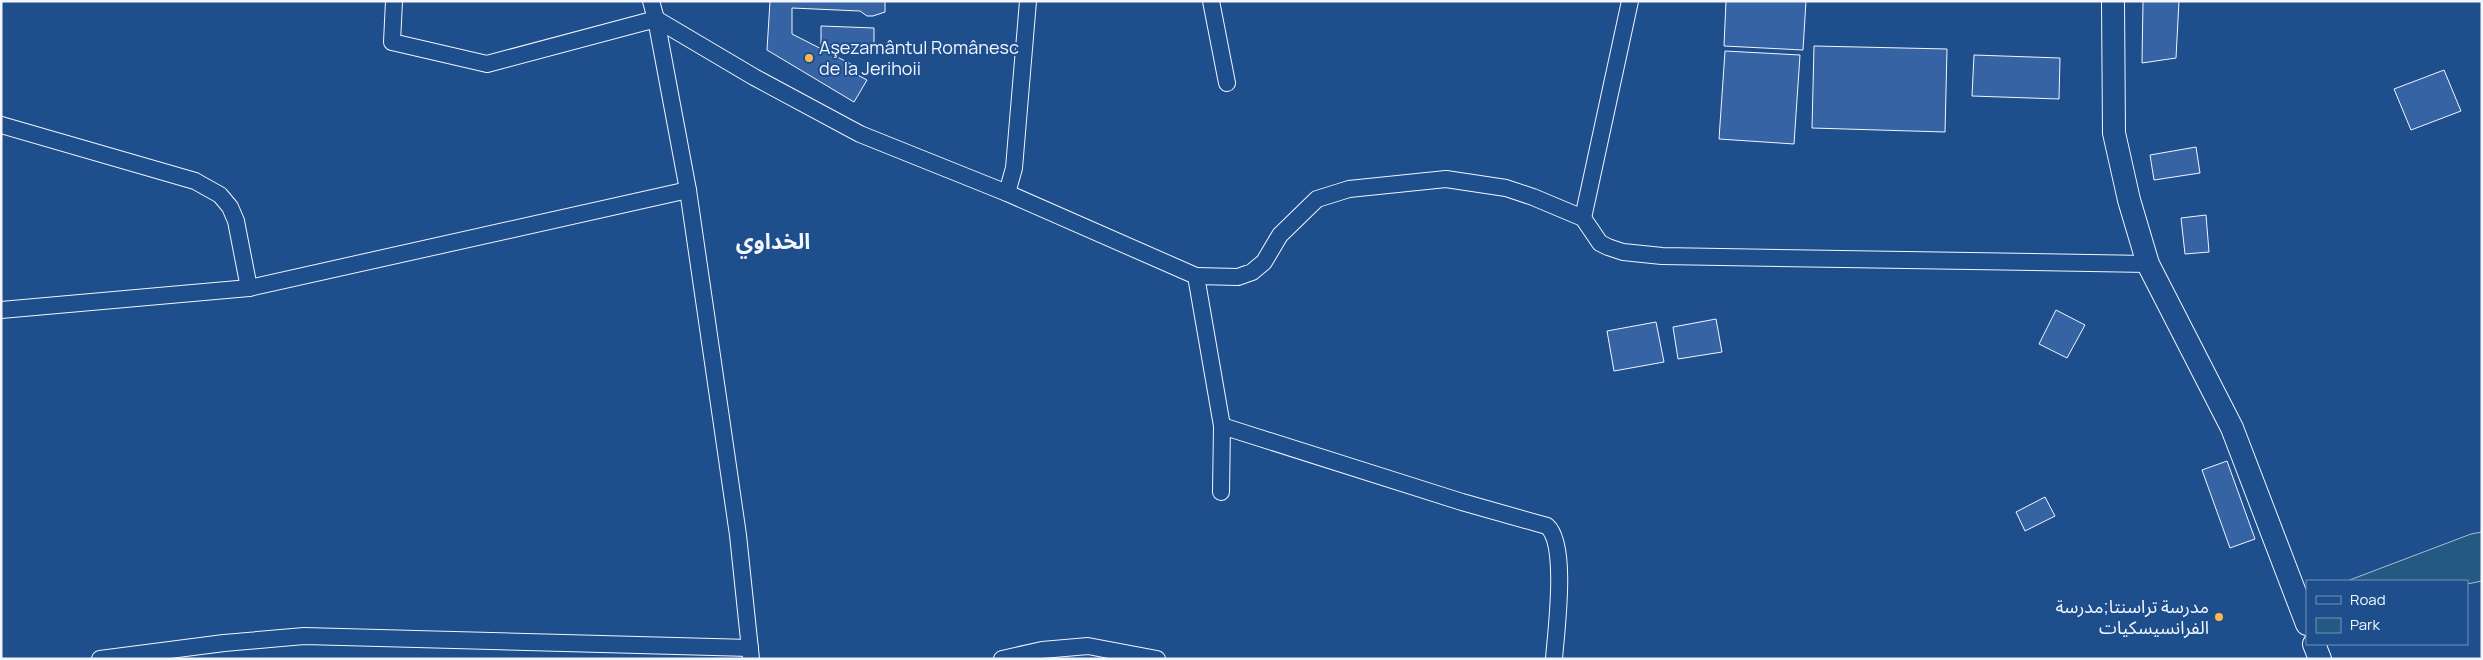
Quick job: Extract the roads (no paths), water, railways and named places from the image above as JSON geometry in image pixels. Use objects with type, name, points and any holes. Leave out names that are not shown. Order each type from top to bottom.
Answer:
[{"type":"street","points":[[394,1],[392,42],[487,64],[656,19],[754,77],[860,134],[1007,194],[1196,276],[1238,277],[1252,272],[1264,262],[1280,235],[1317,198],[1349,189],[1446,179],[1506,188],[1583,218],[1600,242],[1623,252],[1662,256],[2148,264]]},
{"type":"street","points":[[100,659],[224,643],[304,636],[750,653],[738,535],[688,190],[651,1]]},
{"type":"street","points":[[1007,194],[1014,168],[1028,1]]},
{"type":"street","points":[[1211,1],[1227,83]]},
{"type":"street","points":[[1583,218],[1630,1]]},
{"type":"street","points":[[2113,1],[2114,134],[2129,200],[2148,264],[2232,428],[2306,621]]},
{"type":"street","points":[[1,125],[195,181],[220,195],[236,221],[249,288]]},
{"type":"street","points":[[1,310],[249,288],[688,190]]},
{"type":"street","points":[[1196,276],[1222,426],[1221,492]]},
{"type":"street","points":[[1222,426],[1462,502],[1547,526],[1554,536],[1560,571],[1554,659]]},
{"type":"street","points":[[2314,645],[2320,659]]},
{"type":"street","points":[[1002,659],[1042,650],[1088,646],[1157,659]]},
{"type":"place","name":"Aşezamântul Românesc de la Jerihoii","points":[[809,58]]},
{"type":"place","name":"مدرسة تراسنتا;مدرسة الفرانسيسكيات","points":[[2219,617]]},
{"type":"district","name":"الخداوي","points":[[773,241]]}]
